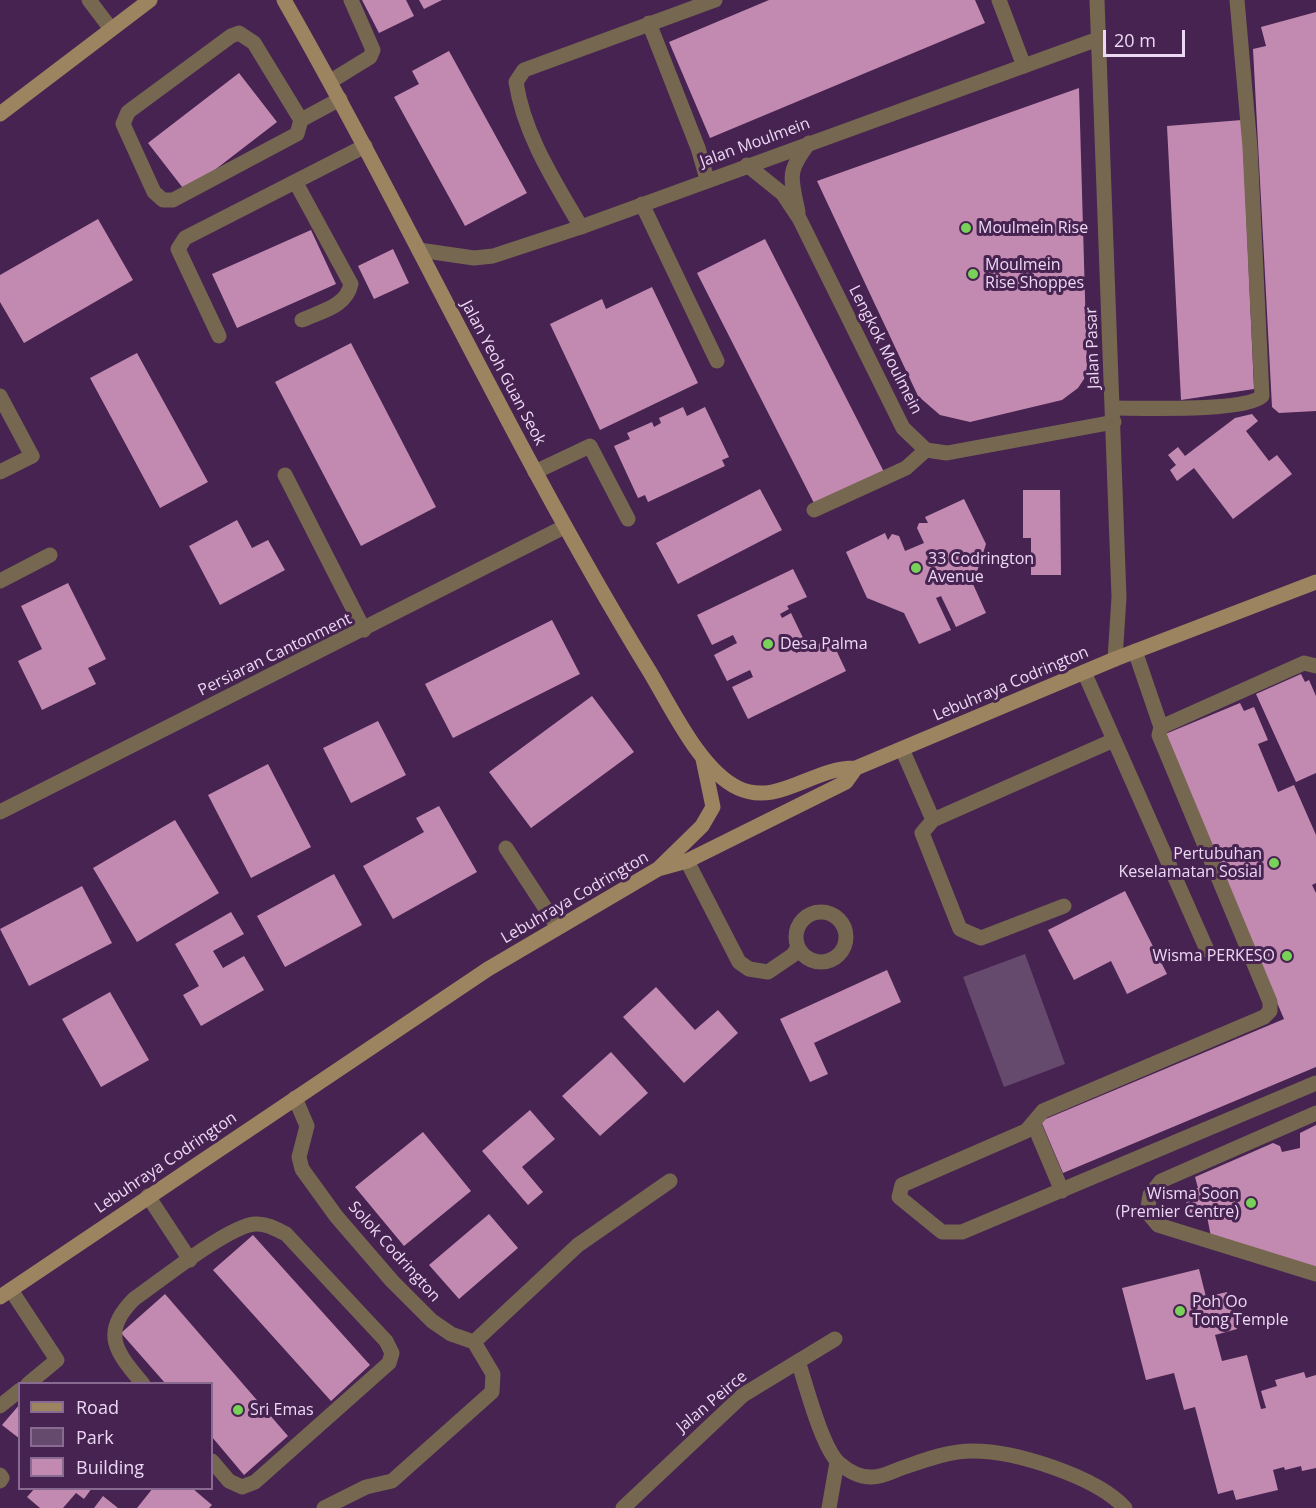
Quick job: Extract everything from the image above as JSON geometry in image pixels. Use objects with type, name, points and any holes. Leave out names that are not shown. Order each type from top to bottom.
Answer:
[{"type":"street","points":[[90,0],[111,29]]},
{"type":"street","points":[[0,114],[150,0]]},
{"type":"street","name":"Jalan Yeoh Guan Seok","points":[[284,0],[331,81],[564,527],[702,756],[734,787],[749,793],[767,795],[838,768],[856,768]]},
{"type":"street","points":[[331,81],[370,57],[373,50],[351,0]]},
{"type":"street","points":[[582,226],[551,176],[520,109],[516,82],[524,70],[715,0]]},
{"type":"street","points":[[999,0],[1024,66]]},
{"type":"street","name":"Jalan Pasar","points":[[1097,0],[1119,597],[1115,659]]},
{"type":"street","points":[[814,510],[906,468],[926,450],[947,453],[1114,415],[1252,402],[1262,396],[1251,159],[1237,0]]},
{"type":"street","points":[[649,23],[698,148],[707,179]]},
{"type":"street","points":[[301,120],[254,43],[239,33],[231,36],[128,112],[123,124],[154,192],[163,200],[173,200],[297,134],[301,120],[340,99]]},
{"type":"street","name":"Jalan Moulmein","points":[[419,250],[474,258],[493,256],[582,226],[1098,39]]},
{"type":"street","name":"Lengkok Moulmein","points":[[799,218],[791,171],[809,143]]},
{"type":"street","points":[[219,336],[178,249],[185,238],[365,146]]},
{"type":"street","name":"Lengkok Moulmein","points":[[747,165],[783,194],[799,218],[903,428],[926,450]]},
{"type":"street","points":[[296,183],[351,284],[349,296],[340,303],[302,320]]},
{"type":"street","points":[[642,204],[717,361]]},
{"type":"street","points":[[0,396],[32,456],[0,472]]},
{"type":"street","points":[[535,472],[590,446],[628,519]]},
{"type":"street","points":[[285,475],[364,630]]},
{"type":"street","name":"Persiaran Cantonment","points":[[0,812],[564,527]]},
{"type":"street","points":[[0,581],[50,555]]},
{"type":"street","name":"Lebuhraya Codrington","points":[[5,1293],[478,976],[557,926],[658,869],[687,861],[846,782],[856,768],[1115,659],[1316,582]]},
{"type":"street","points":[[1135,651],[1161,727],[1159,735],[1270,1002],[1270,1011],[1264,1017],[1043,1111],[1037,1115],[1034,1125],[1026,1131],[902,1185],[899,1197],[942,1232],[951,1234],[962,1232],[1316,1083]]},
{"type":"street","points":[[1161,727],[1305,663],[1316,666]]},
{"type":"street","points":[[1084,672],[1207,950]]},
{"type":"street","points":[[1064,906],[981,938],[960,929],[922,833],[933,820],[1114,740]]},
{"type":"street","points":[[902,749],[933,820]]},
{"type":"street","name":"Jalan Yeoh Guan Seok","points":[[658,869],[702,826],[713,807],[710,784],[702,756]]},
{"type":"street","points":[[506,848],[557,926]]},
{"type":"street","points":[[687,861],[739,962],[749,969],[768,972],[793,955],[798,947]]},
{"type":"street","name":"Solok Codrington","points":[[295,1098],[307,1126],[299,1157],[302,1169],[336,1216],[392,1281],[432,1321],[451,1334],[474,1342]]},
{"type":"street","points":[[1316,1113],[1161,1182],[1150,1195],[1147,1212],[1158,1225],[1316,1274]]},
{"type":"street","points":[[1034,1125],[1062,1191]]},
{"type":"street","points":[[324,1508],[366,1487],[392,1481],[492,1392],[493,1374],[474,1342],[578,1245],[670,1181]]},
{"type":"street","points":[[148,1196],[190,1260]]},
{"type":"street","points":[[142,1382],[122,1360],[114,1342],[114,1326],[123,1310],[134,1299],[241,1227],[256,1224],[273,1227],[295,1242],[386,1341],[392,1353],[390,1364],[255,1482],[242,1487],[229,1480],[213,1462]]},
{"type":"street","points":[[5,1293],[57,1360],[29,1382]]},
{"type":"street","name":"Jalan Peirce","points":[[623,1508],[743,1395],[835,1339]]},
{"type":"street","points":[[798,1361],[826,1444],[837,1462],[857,1476],[874,1478],[937,1456],[973,1451],[1010,1456],[1085,1481],[1114,1496],[1125,1508]]},
{"type":"street","points":[[0,1406],[18,1392]]},
{"type":"street","points":[[829,1508],[837,1462]]},
{"type":"street","points":[[0,1475],[2,1478],[0,1481]]},
{"type":"green space","points":[[1025,954],[1065,1064],[1004,1087],[963,977]]},
{"type":"building","points":[[362,0],[406,0],[414,16],[379,33]]},
{"type":"building","points":[[419,0],[442,0],[424,9]]},
{"type":"building","points":[[769,0],[975,0],[985,23],[710,138],[669,42]]},
{"type":"building","points":[[1316,12],[1316,411],[1279,413],[1272,407],[1253,49],[1266,46],[1261,27]]},
{"type":"building","points":[[449,51],[527,193],[465,226],[394,97],[419,84],[412,71]]},
{"type":"building","points":[[239,73],[277,122],[186,192],[148,143]]},
{"type":"building","name":"Moulmein Rise Shoppes","points":[[1079,88],[1087,367],[1084,379],[1078,388],[1062,400],[970,422],[940,415],[918,396],[817,181]]},
{"type":"building","points":[[1242,120],[1254,389],[1181,400],[1167,126]]},
{"type":"building","points":[[98,219],[133,280],[24,343],[0,302],[0,275]]},
{"type":"building","points":[[311,230],[336,284],[237,328],[212,274]]},
{"type":"building","points":[[765,239],[884,472],[816,507],[697,273]]},
{"type":"building","points":[[393,249],[409,283],[374,299],[358,266]]},
{"type":"building","points":[[652,287],[698,383],[600,430],[550,324],[602,299],[606,309]]},
{"type":"building","points":[[351,343],[436,507],[361,546],[275,382]]},
{"type":"building","points":[[137,353],[208,482],[160,508],[90,378]]},
{"type":"building","points":[[683,407],[687,416],[705,407],[729,457],[722,460],[725,466],[648,502],[645,495],[638,498],[614,446],[630,439],[627,433],[652,422],[654,427],[661,423],[659,418]]},
{"type":"building","points":[[1252,414],[1258,421],[1246,431],[1269,461],[1277,455],[1292,474],[1233,519],[1194,468],[1177,481],[1170,470],[1176,465],[1168,455],[1178,447],[1185,456],[1235,418]]},
{"type":"building","points":[[760,489],[782,530],[678,584],[656,543]]},
{"type":"building","points":[[1023,490],[1060,490],[1061,575],[1031,575],[1031,538],[1023,538]]},
{"type":"building","name":"33 Codrington Avenue","points":[[964,499],[986,544],[973,584],[986,613],[956,627],[941,596],[936,598],[951,630],[919,644],[904,613],[867,598],[846,552],[885,533],[888,540],[892,534],[899,536],[905,551],[924,543],[917,528],[919,523],[928,523],[925,517]]},
{"type":"building","points":[[237,520],[252,548],[268,540],[285,570],[220,605],[189,546]]},
{"type":"building","name":"Desa Palma","points":[[793,569],[807,597],[787,606],[789,609],[780,614],[782,618],[791,613],[805,642],[793,647],[796,653],[831,639],[846,671],[748,719],[732,687],[753,677],[750,670],[727,681],[714,655],[737,643],[733,635],[712,645],[697,615]]},
{"type":"building","points":[[68,583],[106,659],[88,668],[96,684],[42,710],[18,661],[42,649],[21,606]]},
{"type":"building","points":[[552,620],[580,674],[453,738],[425,684]]},
{"type":"building","points":[[1301,674],[1305,682],[1309,680],[1316,696],[1316,773],[1296,782],[1256,694]]},
{"type":"building","points":[[592,696],[634,752],[531,828],[489,772]]},
{"type":"building","name":"Wisma PERKESO","points":[[1240,703],[1244,711],[1254,707],[1268,740],[1258,744],[1278,792],[1294,785],[1316,835],[1316,883],[1312,885],[1316,893],[1316,1067],[1063,1173],[1041,1121],[1284,1019],[1163,735]]},
{"type":"building","points":[[378,721],[406,775],[351,803],[323,748]]},
{"type":"building","points":[[268,764],[311,847],[251,878],[208,795]]},
{"type":"building","points":[[439,806],[477,872],[393,919],[363,866],[424,832],[416,818]]},
{"type":"building","points":[[175,820],[219,893],[137,942],[93,868]]},
{"type":"building","points":[[334,874],[362,925],[285,967],[257,916]]},
{"type":"building","points":[[82,886],[112,943],[29,986],[0,929]]},
{"type":"building","points":[[1125,891],[1167,974],[1127,994],[1111,961],[1074,980],[1048,930]]},
{"type":"building","points":[[231,912],[244,934],[213,951],[223,968],[244,956],[264,990],[201,1026],[183,995],[199,986],[175,944]]},
{"type":"building","points":[[887,970],[901,1002],[814,1043],[828,1074],[810,1082],[780,1019]]},
{"type":"building","points":[[656,987],[695,1030],[718,1010],[738,1033],[684,1083],[623,1017]]},
{"type":"building","points":[[110,992],[149,1060],[101,1087],[62,1019]]},
{"type":"building","points":[[611,1052],[648,1093],[600,1136],[562,1096]]},
{"type":"building","points":[[530,1110],[555,1139],[522,1167],[543,1192],[528,1205],[482,1151]]},
{"type":"building","name":"Wisma Soon (Premier Centre)","points":[[1316,1125],[1316,1267],[1211,1237],[1207,1216],[1190,1219],[1184,1191],[1198,1188],[1195,1177],[1273,1143],[1280,1146],[1282,1152],[1300,1148],[1300,1133]]},
{"type":"building","points":[[423,1132],[471,1191],[404,1246],[355,1187]]},
{"type":"building","points":[[489,1214],[518,1248],[459,1299],[429,1265]]},
{"type":"building","name":"Sri Emas","points":[[253,1235],[370,1365],[331,1401],[213,1270]]},
{"type":"building","points":[[1199,1269],[1206,1297],[1227,1292],[1237,1329],[1215,1335],[1222,1361],[1247,1355],[1261,1409],[1266,1408],[1261,1391],[1277,1386],[1275,1380],[1304,1372],[1306,1378],[1316,1375],[1316,1468],[1302,1471],[1301,1466],[1273,1470],[1278,1490],[1236,1500],[1233,1490],[1218,1494],[1195,1407],[1184,1410],[1174,1373],[1146,1380],[1122,1288]]},
{"type":"building","name":"Sri Emas","points":[[165,1294],[288,1436],[244,1475],[213,1438],[213,1382],[164,1382],[121,1333]]},
{"type":"building","points":[[18,1406],[18,1437],[2,1425]]},
{"type":"building","points":[[33,1490],[91,1490],[84,1499],[76,1493],[63,1508],[40,1508],[27,1497]]},
{"type":"building","points":[[151,1490],[194,1490],[212,1505],[209,1508],[137,1508]]},
{"type":"building","points":[[103,1496],[118,1508],[94,1508]]},
{"type":"place","name":"Moulmein Rise","points":[[966,228]]},
{"type":"place","name":"Moulmein Rise Shoppes","points":[[973,274]]},
{"type":"place","name":"33 Codrington Avenue","points":[[916,568]]},
{"type":"place","name":"Desa Palma","points":[[768,644]]},
{"type":"place","name":"Pertubuhan Keselamatan Sosial","points":[[1274,863]]},
{"type":"place","name":"Wisma PERKESO","points":[[1287,956]]},
{"type":"place","name":"Wisma Soon (Premier Centre)","points":[[1251,1203]]},
{"type":"place","name":"Poh Oo Tong Temple","points":[[1180,1311]]},
{"type":"place","name":"Sri Emas","points":[[238,1410]]}]
